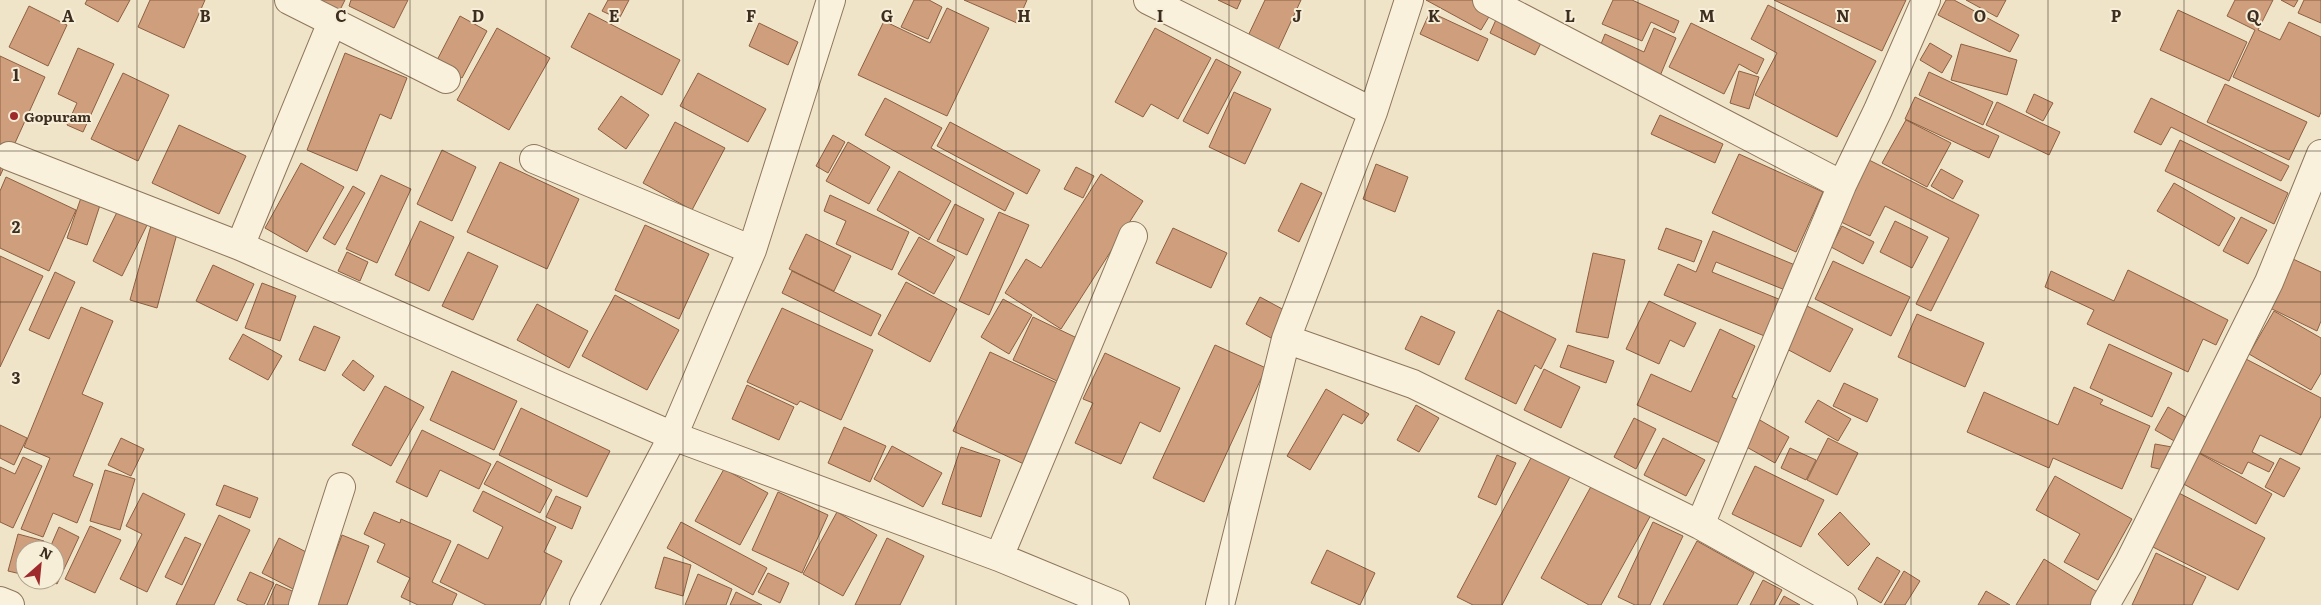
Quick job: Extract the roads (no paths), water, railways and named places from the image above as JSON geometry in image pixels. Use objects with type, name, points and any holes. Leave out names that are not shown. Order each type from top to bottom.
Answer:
[{"type":"street","points":[[289,0],[446,79]]},
{"type":"street","points":[[584,605],[673,436],[752,250],[830,0]]},
{"type":"street","points":[[1148,0],[1372,112]]},
{"type":"street","points":[[1220,605],[1286,339],[1372,112],[1410,0]]},
{"type":"street","points":[[1487,0],[1842,185]]},
{"type":"street","points":[[1700,525],[1842,185],[1878,110],[1926,0]]},
{"type":"street","points":[[240,246],[332,22]]},
{"type":"street","points":[[2105,605],[2129,563],[2269,282],[2321,154]]},
{"type":"street","points":[[9,156],[240,246],[673,436],[999,557],[1115,605]]},
{"type":"street","points":[[534,159],[752,250]]},
{"type":"street","points":[[999,557],[1133,236]]},
{"type":"street","points":[[1286,339],[1413,384],[1700,525],[1843,605]]},
{"type":"street","points":[[303,605],[341,487]]},
{"type":"street","points":[[0,601],[10,605]]},
{"type":"place","name":"Gopuram","points":[[14,116]]}]
